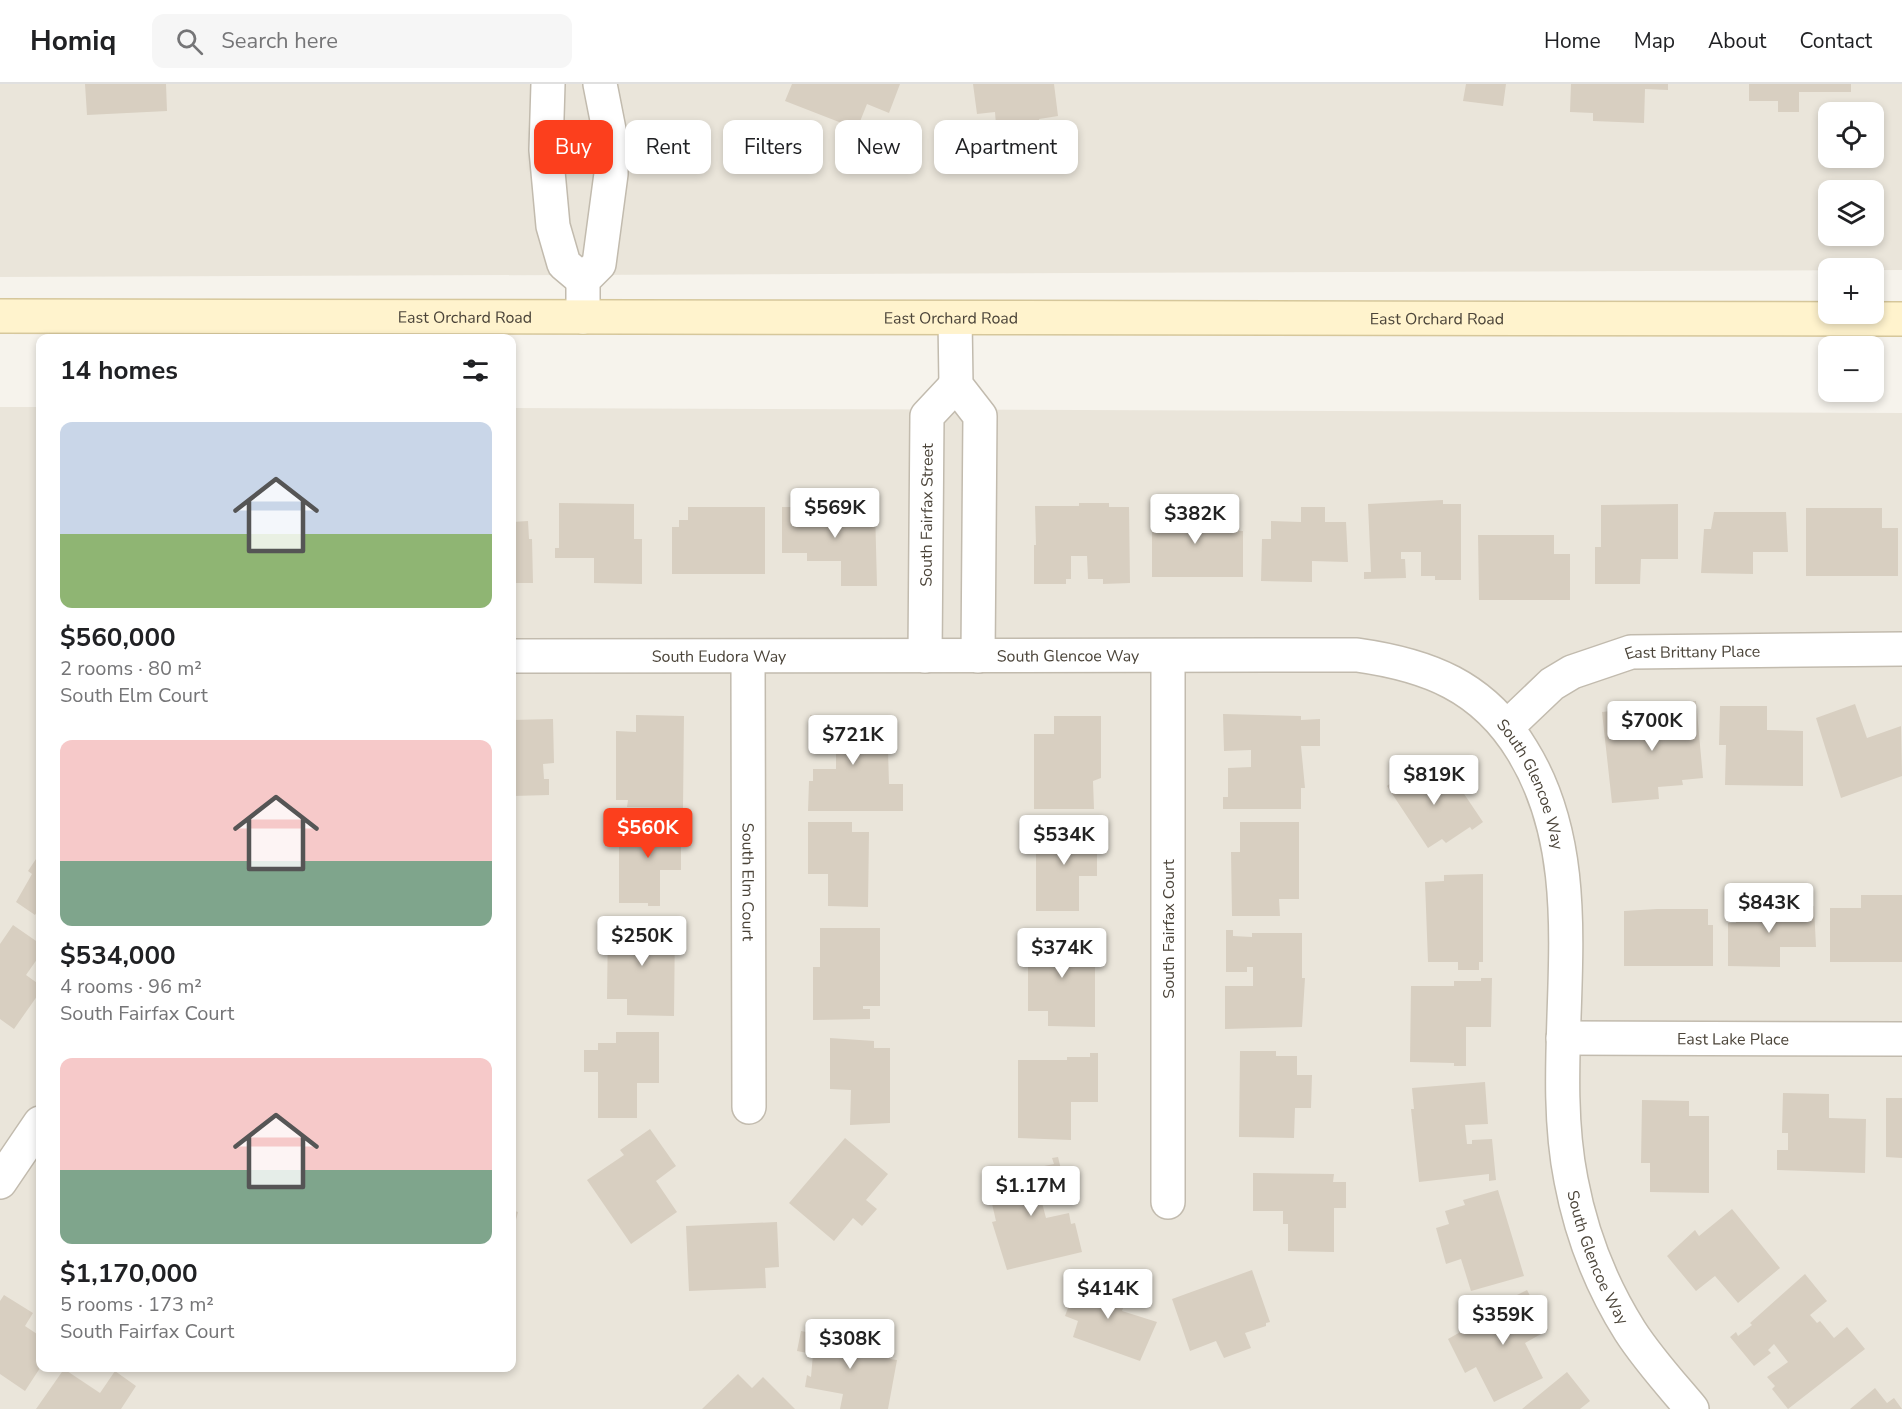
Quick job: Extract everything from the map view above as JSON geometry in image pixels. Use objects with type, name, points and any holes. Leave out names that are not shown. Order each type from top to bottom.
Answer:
[{"type":"street","points":[[548,84],[546,150],[553,226],[564,264],[583,280]]},
{"type":"street","points":[[584,317],[583,280],[599,264],[611,174],[611,140],[600,84]]},
{"type":"street","name":"East Orchard Road","points":[[0,316],[1902,319]]},
{"type":"street","points":[[955,318],[956,385],[980,416],[978,656]]},
{"type":"street","name":"South Fairfax Street","points":[[925,656],[927,416],[956,385]]},
{"type":"street","name":"East Brittany Place","points":[[1508,726],[1552,684],[1598,661],[1631,652],[1902,649]]},
{"type":"street","name":"South Glencoe Way","points":[[925,656],[1357,655],[1420,668],[1449,680],[1478,699],[1508,726],[1535,770],[1548,801],[1557,832],[1565,909],[1563,1091],[1570,1179],[1592,1256],[1630,1331],[1692,1409]]},
{"type":"street","name":"South Eudora Way","points":[[516,657],[925,656]]},
{"type":"street","name":"South Fairfax Court","points":[[1168,656],[1168,1202]]},
{"type":"street","name":"South Elm Court","points":[[748,657],[749,1107]]},
{"type":"street","name":"East Lake Place","points":[[1563,1038],[1902,1039]]},
{"type":"street","points":[[0,1182],[36,1129]]},
{"type":"shaded area","points":[[0,84],[1902,84],[1902,270],[1884,270],[1884,258],[1818,258],[1818,270],[0,277]]},
{"type":"shaded area","points":[[0,407],[36,407],[36,1372],[516,1372],[516,408],[1902,413],[1902,1409],[0,1409]]},
{"type":"building","points":[[85,84],[166,84],[167,111],[87,115]]},
{"type":"building","points":[[792,84],[900,84],[889,113],[867,104],[861,120],[835,120],[785,101]]},
{"type":"building","points":[[973,84],[1054,84],[1058,116],[1039,120],[996,120],[995,112],[977,114]]},
{"type":"building","points":[[1466,84],[1506,84],[1503,106],[1463,101]]},
{"type":"building","points":[[1571,84],[1668,84],[1668,90],[1645,89],[1644,123],[1593,121],[1593,113],[1570,112]]},
{"type":"building","points":[[1749,84],[1851,84],[1851,92],[1799,92],[1799,112],[1778,112],[1778,101],[1749,101]]},
{"type":"building","points":[[1443,500],[1443,504],[1461,504],[1461,580],[1435,580],[1435,576],[1421,576],[1421,552],[1401,552],[1401,559],[1405,559],[1406,578],[1364,579],[1364,572],[1371,572],[1368,504]]},
{"type":"building","points":[[559,503],[634,504],[634,539],[642,539],[642,584],[594,583],[594,558],[555,558],[555,548],[559,548]]},
{"type":"building","points":[[820,503],[847,503],[847,508],[875,508],[877,586],[841,586],[841,561],[807,561],[807,553],[782,553],[782,507],[800,507],[800,515],[805,515],[805,508],[820,508]]},
{"type":"building","points":[[1079,503],[1109,503],[1109,507],[1129,507],[1130,583],[1103,584],[1103,579],[1088,579],[1087,556],[1071,556],[1071,579],[1066,579],[1066,584],[1034,584],[1035,506],[1079,506]]},
{"type":"building","points":[[1678,504],[1678,559],[1641,559],[1640,584],[1595,584],[1595,547],[1601,547],[1601,505]]},
{"type":"building","points":[[688,507],[765,507],[765,574],[672,574],[672,527],[679,527],[679,520],[688,520]]},
{"type":"building","points":[[1301,507],[1325,507],[1325,522],[1346,522],[1348,562],[1312,561],[1312,582],[1261,581],[1262,539],[1271,539],[1271,521],[1301,522]]},
{"type":"building","points":[[1806,508],[1882,508],[1882,528],[1898,528],[1898,576],[1806,576]]},
{"type":"building","points":[[1152,509],[1228,510],[1228,530],[1243,531],[1243,577],[1152,577]]},
{"type":"building","points":[[1714,512],[1786,512],[1788,552],[1753,552],[1753,574],[1701,573],[1704,529],[1711,529]]},
{"type":"building","points":[[528,521],[529,539],[532,539],[533,583],[516,583],[516,522]]},
{"type":"building","points":[[1478,535],[1554,535],[1554,554],[1570,554],[1570,600],[1479,600]]},
{"type":"building","points":[[1696,701],[1703,778],[1682,780],[1683,785],[1658,787],[1659,799],[1612,803],[1602,712],[1638,708],[1640,734],[1658,733],[1656,711],[1672,709],[1671,704]]},
{"type":"building","points":[[1855,704],[1867,738],[1901,726],[1902,776],[1841,798],[1816,718]]},
{"type":"building","points":[[1720,706],[1767,706],[1767,730],[1803,731],[1803,786],[1725,785],[1726,745],[1719,745]]},
{"type":"building","points":[[1223,714],[1301,716],[1301,720],[1320,719],[1320,746],[1301,746],[1305,788],[1301,788],[1301,809],[1223,809],[1223,797],[1228,797],[1228,768],[1251,767],[1251,750],[1224,751]]},
{"type":"building","points":[[636,715],[684,716],[683,808],[627,807],[628,800],[616,800],[616,731],[636,732]]},
{"type":"building","points":[[810,715],[887,716],[889,784],[903,784],[903,811],[808,811],[809,781],[813,781],[813,769],[836,769],[836,751],[809,751]]},
{"type":"building","points":[[1054,716],[1101,716],[1101,778],[1093,781],[1094,809],[1034,809],[1034,734],[1054,734]]},
{"type":"building","points":[[553,719],[554,763],[543,764],[544,779],[549,779],[549,795],[516,796],[516,720]]},
{"type":"building","points":[[1418,761],[1438,790],[1454,779],[1483,822],[1472,830],[1470,827],[1446,843],[1442,839],[1428,848],[1387,786]]},
{"type":"building","points":[[670,818],[681,818],[681,870],[660,870],[660,906],[648,906],[648,903],[619,903],[619,829],[636,829],[636,821],[670,821]]},
{"type":"building","points":[[808,822],[852,822],[852,832],[869,832],[868,907],[828,906],[828,874],[808,874]]},
{"type":"building","points":[[1240,822],[1299,822],[1299,899],[1279,899],[1280,916],[1232,916],[1231,852],[1240,852]]},
{"type":"building","points":[[1054,825],[1097,825],[1097,876],[1079,876],[1079,911],[1036,911],[1036,834],[1054,834]]},
{"type":"building","points":[[36,859],[35,915],[16,902],[32,874],[28,871]]},
{"type":"building","points":[[1483,874],[1483,962],[1479,962],[1479,970],[1458,970],[1458,962],[1428,962],[1425,882],[1444,881],[1444,875]]},
{"type":"building","points":[[1861,895],[1902,895],[1902,962],[1830,962],[1830,908],[1861,908]]},
{"type":"building","points":[[1736,906],[1814,906],[1816,947],[1780,947],[1780,967],[1728,966],[1728,923],[1736,923]]},
{"type":"building","points":[[1708,909],[1708,925],[1713,925],[1713,966],[1624,966],[1624,911]]},
{"type":"building","points":[[608,923],[675,923],[674,1016],[627,1015],[627,999],[607,999]]},
{"type":"building","points":[[13,925],[36,941],[36,961],[26,975],[36,982],[36,998],[14,1029],[0,1019],[0,944]]},
{"type":"building","points":[[820,928],[880,928],[880,1006],[863,1006],[863,1009],[870,1009],[870,1019],[813,1020],[813,967],[820,967]]},
{"type":"building","points":[[1226,930],[1233,930],[1233,936],[1252,937],[1252,933],[1302,933],[1302,978],[1305,978],[1302,1027],[1225,1029],[1225,986],[1253,986],[1253,967],[1247,967],[1247,972],[1226,972]]},
{"type":"building","points":[[1028,933],[1087,933],[1087,961],[1095,961],[1095,1027],[1048,1026],[1048,1011],[1028,1011]]},
{"type":"building","points":[[1481,978],[1492,978],[1491,1027],[1466,1027],[1466,1066],[1454,1066],[1454,1063],[1410,1062],[1411,986],[1454,986],[1454,981],[1481,981]]},
{"type":"building","points":[[616,1032],[659,1032],[659,1083],[637,1083],[637,1118],[598,1118],[598,1072],[584,1072],[584,1050],[598,1050],[598,1043],[616,1043]]},
{"type":"building","points":[[830,1038],[874,1041],[874,1048],[890,1048],[890,1123],[850,1125],[851,1090],[830,1089]]},
{"type":"building","points":[[1240,1051],[1276,1051],[1276,1056],[1297,1056],[1297,1075],[1312,1075],[1311,1108],[1295,1108],[1294,1138],[1239,1137]]},
{"type":"building","points":[[1090,1053],[1098,1053],[1098,1102],[1071,1102],[1071,1140],[1018,1138],[1018,1060],[1067,1060],[1067,1057],[1090,1057]]},
{"type":"building","points":[[1485,1082],[1488,1124],[1465,1125],[1467,1144],[1472,1144],[1472,1140],[1492,1139],[1496,1180],[1489,1181],[1489,1174],[1419,1182],[1411,1109],[1414,1109],[1412,1088]]},
{"type":"building","points":[[1783,1093],[1829,1094],[1829,1118],[1866,1119],[1865,1173],[1777,1170],[1777,1150],[1788,1150],[1788,1133],[1782,1133]]},
{"type":"building","points":[[1886,1098],[1902,1098],[1902,1158],[1886,1157]]},
{"type":"building","points":[[1642,1100],[1689,1101],[1689,1116],[1709,1116],[1709,1193],[1650,1192],[1650,1163],[1641,1163]]},
{"type":"building","points":[[650,1129],[676,1166],[656,1181],[677,1212],[631,1244],[587,1180],[624,1155],[620,1150]]},
{"type":"building","points":[[845,1138],[888,1174],[866,1200],[877,1209],[862,1226],[853,1218],[834,1241],[789,1203]]},
{"type":"building","points":[[1058,1157],[1068,1198],[1048,1202],[1047,1198],[1041,1199],[1046,1218],[1069,1213],[1071,1224],[1075,1223],[1082,1252],[1007,1270],[992,1222],[996,1221],[986,1178],[1054,1164],[1052,1158]]},
{"type":"building","points":[[1253,1173],[1334,1174],[1333,1182],[1346,1182],[1346,1208],[1334,1208],[1334,1252],[1288,1251],[1288,1224],[1283,1224],[1283,1211],[1253,1211]]},
{"type":"building","points":[[1498,1190],[1524,1276],[1471,1291],[1461,1259],[1446,1264],[1436,1228],[1449,1224],[1445,1211],[1465,1205],[1463,1200]]},
{"type":"building","points":[[1732,1209],[1780,1268],[1738,1303],[1715,1276],[1696,1291],[1667,1256],[1695,1230],[1699,1236]]},
{"type":"building","points":[[777,1222],[779,1267],[765,1268],[766,1288],[689,1291],[686,1226]]},
{"type":"building","points":[[1252,1270],[1270,1322],[1266,1323],[1266,1326],[1245,1333],[1251,1348],[1224,1358],[1216,1341],[1190,1351],[1172,1299]]},
{"type":"building","points":[[1805,1274],[1827,1301],[1810,1315],[1817,1323],[1820,1321],[1834,1338],[1847,1327],[1865,1349],[1788,1409],[1772,1389],[1775,1386],[1767,1377],[1788,1362],[1774,1344],[1768,1350],[1771,1353],[1754,1366],[1730,1337],[1736,1332],[1738,1336],[1752,1325],[1750,1323]]},
{"type":"building","points":[[1080,1276],[1128,1294],[1122,1311],[1157,1322],[1140,1361],[1073,1337],[1078,1321],[1065,1316]]},
{"type":"building","points":[[1527,1290],[1548,1330],[1525,1343],[1543,1378],[1494,1402],[1476,1367],[1465,1373],[1448,1339],[1496,1312],[1493,1307]]},
{"type":"building","points":[[4,1295],[33,1313],[25,1326],[36,1333],[37,1372],[25,1391],[0,1374],[0,1301]]},
{"type":"building","points":[[801,1331],[892,1348],[890,1359],[897,1360],[888,1409],[840,1409],[843,1394],[805,1387],[807,1375],[811,1377],[813,1354],[797,1351]]},
{"type":"building","points":[[62,1372],[68,1372],[100,1393],[114,1372],[136,1386],[121,1409],[36,1409]]},
{"type":"building","points":[[1567,1372],[1590,1401],[1580,1409],[1522,1409]]},
{"type":"building","points":[[738,1374],[752,1388],[763,1377],[795,1409],[702,1409]]},
{"type":"building","points":[[1875,1388],[1887,1403],[1894,1398],[1902,1409],[1850,1409]]}]
